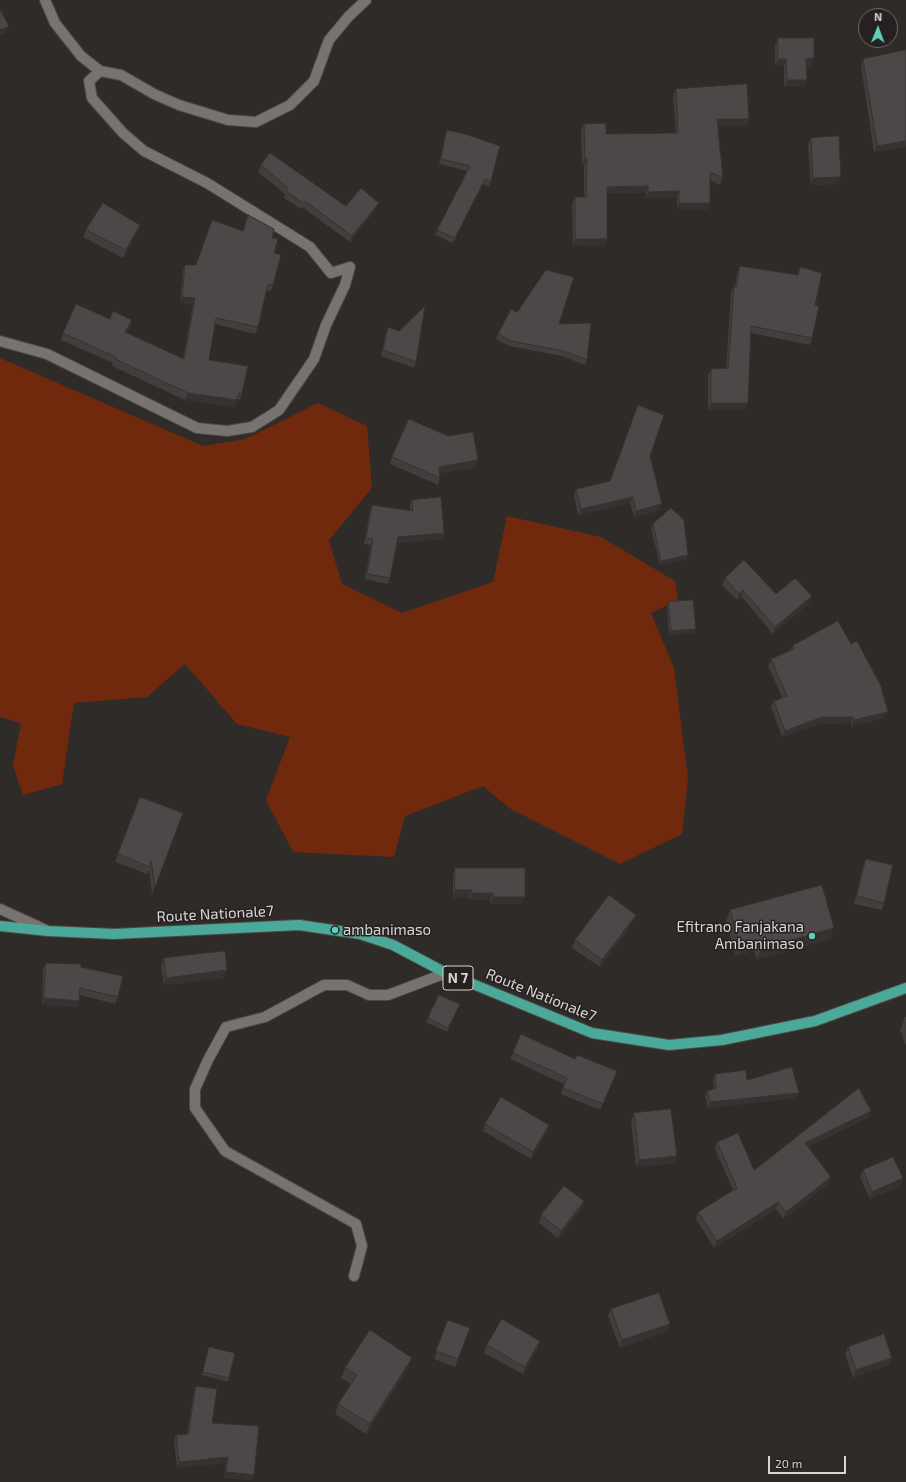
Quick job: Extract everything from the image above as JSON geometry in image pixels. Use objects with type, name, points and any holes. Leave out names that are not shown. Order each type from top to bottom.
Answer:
[{"type":"main road","name":"Route Nationale7","points":[[0,926],[48,931],[114,934],[300,925],[360,934],[393,945],[446,973],[592,1033],[669,1045],[722,1040],[815,1021],[906,988]]},
{"type":"street","points":[[45,0],[55,23],[81,56],[100,71],[121,75],[154,94],[180,105],[228,120],[256,122],[290,105],[314,81],[330,40],[349,16],[366,0]]},
{"type":"street","points":[[0,341],[47,354],[196,428],[227,431],[252,426],[279,410],[314,359],[326,325],[345,285],[350,267],[331,273],[310,247],[207,183],[144,151],[123,133],[92,98],[89,81],[100,71]]},
{"type":"street","points":[[0,909],[48,931]]},
{"type":"street","points":[[354,1276],[362,1246],[356,1224],[225,1151],[195,1108],[196,1089],[208,1060],[226,1027],[266,1017],[324,985],[346,985],[369,995],[388,995],[446,973]]},
{"type":"shaded area","points":[[0,358],[203,446],[245,439],[318,403],[367,426],[372,488],[329,540],[342,584],[402,613],[493,582],[507,516],[601,537],[675,581],[678,600],[651,613],[674,668],[688,778],[682,834],[620,864],[509,808],[483,786],[405,816],[394,857],[293,852],[266,800],[290,737],[237,724],[185,664],[147,697],[74,703],[62,784],[23,795],[13,766],[21,723],[0,717]]},
{"type":"building","points":[[0,9],[9,26],[0,30]]},
{"type":"building","points":[[778,38],[814,38],[814,58],[806,59],[807,80],[787,80],[786,59],[778,59]]},
{"type":"building","points":[[906,50],[906,141],[877,146],[863,59]]},
{"type":"building","points":[[747,84],[749,119],[717,119],[723,178],[710,172],[710,203],[679,203],[679,191],[648,192],[648,186],[607,187],[607,239],[575,239],[575,197],[586,197],[587,159],[585,159],[584,124],[606,123],[606,134],[678,133],[676,89]]},
{"type":"building","points":[[447,130],[465,134],[500,146],[491,181],[485,179],[455,238],[437,230],[470,166],[441,159]]},
{"type":"building","points":[[839,136],[841,177],[813,178],[811,138]]},
{"type":"building","points":[[270,153],[346,206],[361,188],[379,203],[352,236],[305,201],[303,203],[286,191],[288,188],[261,165]]},
{"type":"building","points":[[103,203],[140,225],[126,250],[86,230]]},
{"type":"building","points":[[248,215],[274,229],[272,238],[278,239],[274,253],[281,255],[273,285],[268,284],[258,327],[216,318],[209,360],[248,366],[242,393],[239,393],[237,400],[188,393],[115,359],[116,357],[63,333],[76,304],[110,319],[113,311],[132,320],[125,332],[184,359],[195,298],[182,297],[185,265],[196,265],[212,220],[243,231]]},
{"type":"building","points":[[740,266],[798,275],[800,267],[822,273],[815,305],[819,306],[812,338],[751,326],[748,403],[711,403],[711,369],[728,368],[734,286],[736,287]]},
{"type":"building","points":[[546,270],[574,277],[559,324],[591,323],[587,360],[564,351],[511,341],[498,334],[511,309],[517,312]]},
{"type":"building","points":[[425,306],[416,362],[383,350],[388,327],[399,331]]},
{"type":"building","points":[[638,405],[664,415],[650,456],[662,504],[636,511],[633,497],[581,509],[576,489],[610,481]]},
{"type":"building","points":[[409,419],[448,436],[473,432],[478,460],[439,467],[440,478],[392,457]]},
{"type":"building","points":[[441,497],[444,533],[398,537],[390,578],[367,574],[373,539],[366,538],[372,505],[413,511],[412,500]]},
{"type":"building","points":[[671,508],[684,520],[688,555],[661,561],[653,524]]},
{"type":"building","points":[[744,560],[776,594],[795,578],[812,596],[775,627],[743,590],[739,594],[725,578]]},
{"type":"building","points":[[693,600],[696,629],[671,631],[668,602]]},
{"type":"building","points":[[838,621],[851,644],[857,641],[881,686],[888,712],[854,720],[853,717],[822,717],[785,731],[774,701],[787,696],[771,659],[794,649],[792,646]]},
{"type":"building","points":[[140,797],[183,813],[155,887],[151,861],[150,867],[118,854]]},
{"type":"building","points":[[866,859],[893,865],[884,903],[857,896]]},
{"type":"building","points":[[455,868],[525,868],[525,897],[493,897],[493,893],[472,893],[472,890],[455,890]]},
{"type":"building","points":[[822,885],[834,928],[761,949],[758,940],[740,945],[730,910]]},
{"type":"building","points":[[609,895],[636,915],[602,960],[575,940]]},
{"type":"building","points":[[225,951],[227,970],[166,978],[164,958]]},
{"type":"building","points":[[46,963],[81,964],[81,967],[123,976],[118,997],[80,988],[79,1001],[44,998]]},
{"type":"building","points":[[439,995],[460,1004],[448,1028],[428,1018]]},
{"type":"building","points":[[521,1034],[575,1059],[577,1055],[617,1071],[603,1104],[563,1088],[567,1078],[513,1053]]},
{"type":"building","points":[[792,1067],[799,1093],[710,1102],[707,1091],[716,1088],[715,1074],[746,1070],[747,1080]]},
{"type":"building","points":[[859,1088],[871,1111],[805,1143],[831,1177],[786,1212],[778,1202],[717,1241],[698,1212],[737,1188],[717,1142],[738,1133],[754,1170]]},
{"type":"building","points":[[501,1097],[549,1125],[533,1152],[485,1124]]},
{"type":"building","points":[[671,1109],[677,1156],[639,1160],[634,1113]]},
{"type":"building","points":[[893,1157],[903,1178],[872,1192],[863,1170]]},
{"type":"building","points":[[564,1186],[584,1201],[561,1231],[541,1215]]},
{"type":"building","points":[[659,1293],[670,1324],[622,1340],[611,1309]]},
{"type":"building","points":[[502,1319],[540,1341],[525,1367],[487,1345]]},
{"type":"building","points":[[448,1320],[470,1328],[458,1359],[436,1351]]},
{"type":"building","points":[[370,1330],[412,1358],[370,1424],[338,1404],[357,1375],[345,1368]]},
{"type":"building","points":[[884,1334],[892,1358],[856,1370],[848,1347]]},
{"type":"building","points":[[209,1347],[235,1353],[229,1378],[203,1372]]},
{"type":"building","points":[[196,1386],[217,1389],[212,1423],[259,1426],[254,1475],[226,1472],[228,1457],[179,1462],[176,1435],[188,1434]]},
{"type":"place","name":"ambanimaso","points":[[335,930]]},
{"type":"place","name":"Efitrano Fanjakana Ambanimaso","points":[[812,936]]}]
